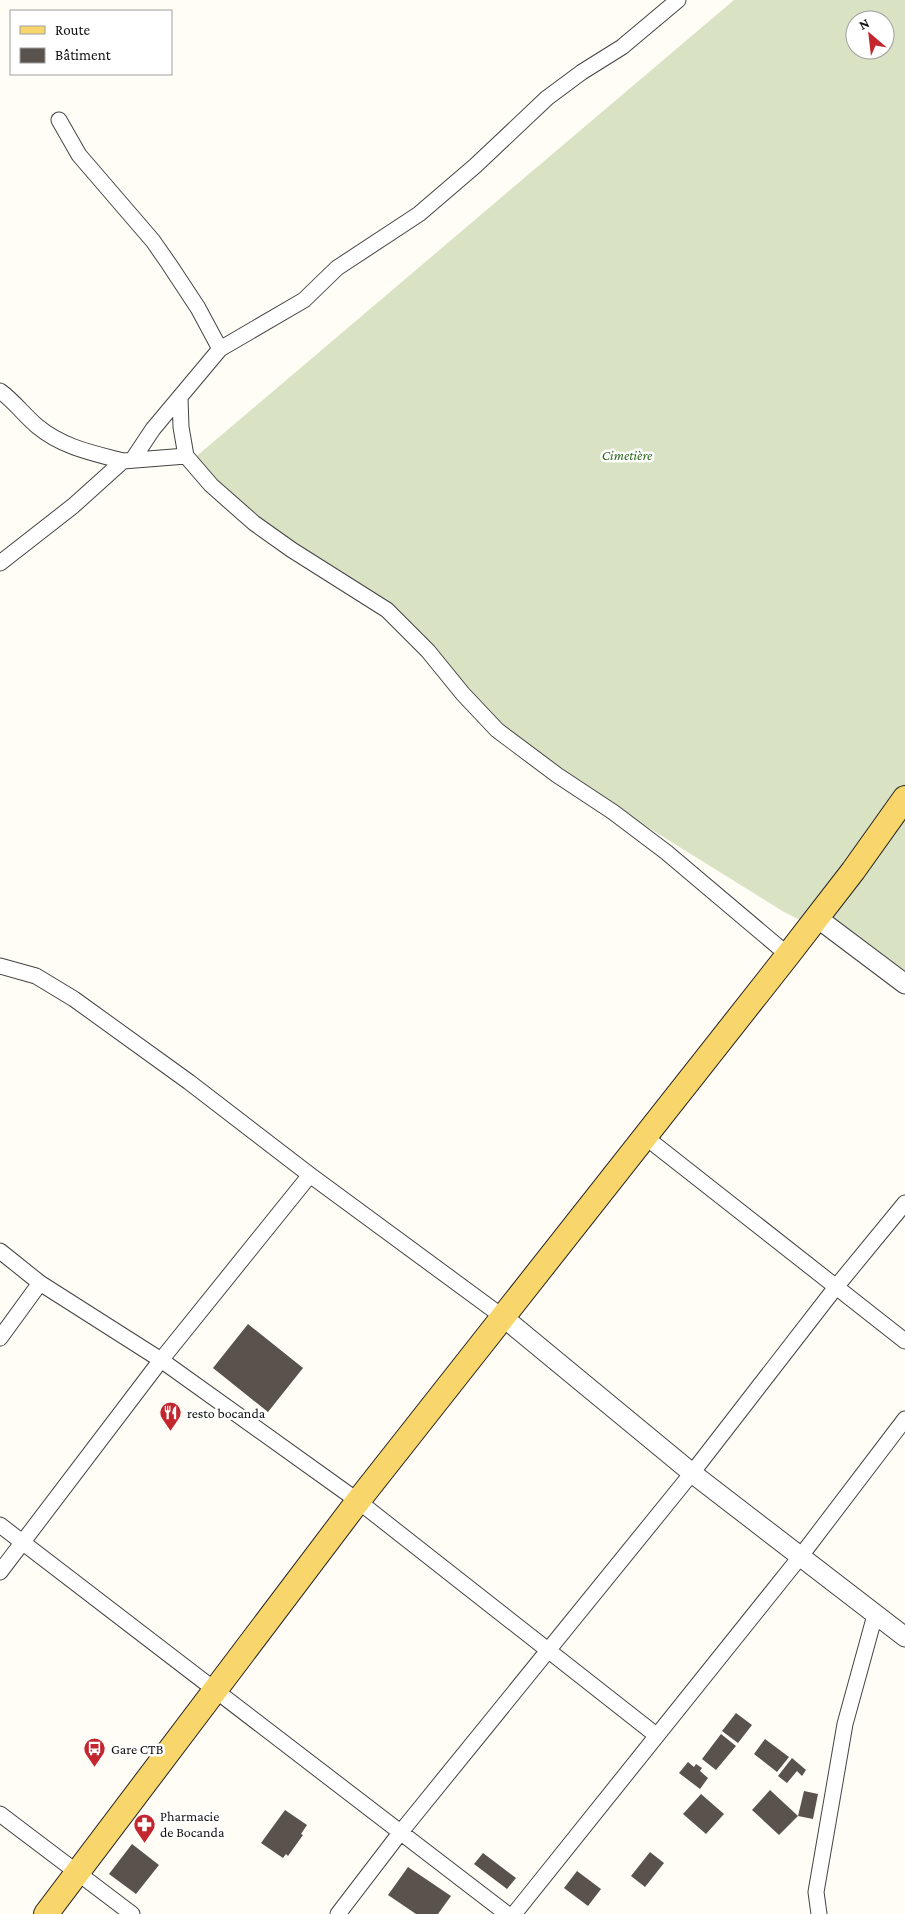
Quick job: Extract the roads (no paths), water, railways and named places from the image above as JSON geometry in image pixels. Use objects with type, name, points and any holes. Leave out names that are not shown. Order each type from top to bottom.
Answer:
[{"type":"main road","points":[[46,1914],[214,1689],[358,1501],[788,955],[853,871],[905,798]]},
{"type":"street","points":[[0,563],[128,460],[220,349],[304,300],[336,268],[420,214],[475,166],[547,98],[582,72],[622,47],[674,2]]},
{"type":"street","points":[[59,120],[79,155],[153,241],[198,308],[220,349]]},
{"type":"street","points":[[0,392],[35,424],[53,437],[71,446],[128,460],[186,456]]},
{"type":"street","points":[[180,398],[181,427],[186,456],[211,485],[254,522],[292,550],[356,589],[393,615],[497,730],[666,852],[788,955]]},
{"type":"street","points":[[816,918],[905,984]]},
{"type":"street","points":[[0,966],[36,976],[74,999],[189,1082],[310,1175],[504,1318],[692,1473],[905,1637]]},
{"type":"street","points":[[644,1136],[905,1341]]},
{"type":"street","points":[[0,1572],[161,1360],[310,1175]]},
{"type":"street","points":[[338,1914],[400,1833],[692,1473],[836,1287],[905,1203]]},
{"type":"street","points":[[0,1251],[40,1283],[161,1360],[358,1501],[656,1735]]},
{"type":"street","points":[[0,1338],[40,1283]]},
{"type":"street","points":[[514,1914],[800,1557],[905,1419]]},
{"type":"street","points":[[0,1525],[507,1914]]},
{"type":"street","points":[[820,1914],[816,1892],[845,1724],[875,1615]]},
{"type":"street","points":[[0,1814],[132,1914]]},
{"type":"place","name":"resto bocanda","points":[[171,1432]]},
{"type":"place","name":"Gare CTB","points":[[95,1768]]},
{"type":"place","name":"Pharmacie de Bocanda","points":[[144,1843]]},
{"type":"park label","name":"Cimetière","points":[[627,455]]}]
